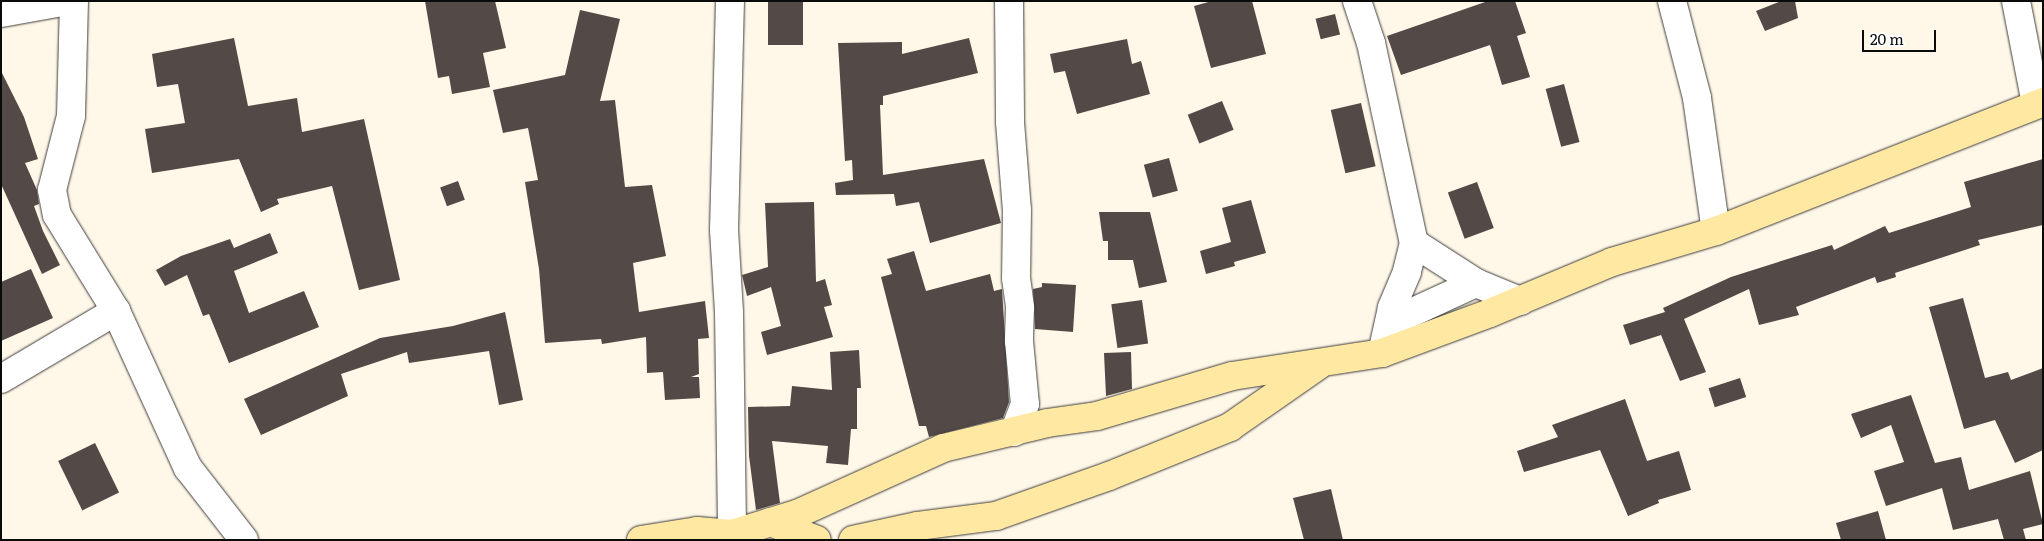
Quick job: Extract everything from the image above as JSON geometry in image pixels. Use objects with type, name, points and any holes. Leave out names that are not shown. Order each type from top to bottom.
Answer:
[{"type":"street","points":[[1,13],[68,1]]},
{"type":"street","points":[[74,1],[71,116],[52,190],[57,215],[116,311],[188,468],[244,540]]},
{"type":"street","points":[[730,1],[724,230],[729,312],[732,534]]},
{"type":"street","points":[[1009,1],[1010,122],[1017,210],[1016,278],[1020,308],[1019,340],[1025,404],[1014,432]]},
{"type":"street","points":[[1357,1],[1371,43],[1414,243],[1389,323],[1382,353]]},
{"type":"street","points":[[1672,1],[1697,98],[1716,231]]},
{"type":"street","points":[[642,540],[697,531],[732,534],[770,522],[874,481],[943,448],[1047,423],[1097,416],[1232,376],[1382,353],[1520,301],[1612,262],[1716,231],[2040,103],[2016,1]]},
{"type":"street","points":[[1414,243],[1476,283],[1520,301]]},
{"type":"street","points":[[1389,323],[1476,283]]},
{"type":"street","points":[[1,379],[116,311]]},
{"type":"street","points":[[853,540],[918,526],[996,516],[1109,476],[1230,427],[1324,362]]},
{"type":"street","points":[[1025,404],[1047,423]]},
{"type":"street","points":[[770,522],[817,540]]},
{"type":"building","points":[[425,1],[495,1],[506,48],[483,53],[490,87],[452,94],[449,76],[438,78]]},
{"type":"building","points":[[768,1],[803,1],[803,45],[768,45]]},
{"type":"building","points":[[1212,1],[1252,1],[1266,54],[1211,68],[1194,6]]},
{"type":"building","points":[[1488,1],[1515,1],[1526,33],[1517,36],[1530,77],[1502,85],[1490,45],[1401,75],[1387,36]]},
{"type":"building","points":[[1781,1],[1795,1],[1798,18],[1765,31],[1756,11]]},
{"type":"building","points":[[580,10],[620,19],[600,101],[615,100],[625,187],[652,185],[666,256],[633,263],[639,312],[705,301],[709,338],[698,339],[699,374],[691,377],[699,377],[700,398],[665,400],[663,372],[647,373],[646,337],[602,344],[601,339],[545,343],[539,269],[525,182],[538,180],[528,128],[503,133],[493,90],[565,75]]},
{"type":"building","points":[[1335,14],[1340,34],[1321,39],[1316,19]]},
{"type":"building","points":[[234,38],[248,106],[297,98],[302,132],[364,119],[400,280],[359,290],[332,186],[277,199],[279,204],[261,212],[239,159],[152,173],[145,129],[185,123],[178,84],[157,87],[152,54]]},
{"type":"building","points":[[969,38],[978,73],[883,96],[883,105],[880,105],[883,175],[984,159],[1001,223],[930,243],[919,202],[896,206],[894,194],[836,195],[835,183],[853,180],[852,160],[845,161],[838,43],[902,42],[902,54]]},
{"type":"building","points":[[1127,39],[1132,64],[1141,61],[1150,94],[1077,114],[1065,71],[1054,73],[1050,54]]},
{"type":"building","points":[[1,71],[24,117],[38,159],[25,163],[37,190],[39,204],[34,206],[43,231],[60,265],[42,274],[1,184]]},
{"type":"building","points":[[1564,84],[1580,142],[1561,147],[1546,89]]},
{"type":"building","points":[[1222,101],[1234,130],[1199,144],[1188,115]]},
{"type":"building","points":[[1361,103],[1376,166],[1345,173],[1331,110]]},
{"type":"building","points":[[1169,158],[1178,191],[1153,198],[1144,165]]},
{"type":"building","points":[[2043,159],[2043,225],[1978,240],[1980,245],[1895,273],[1896,277],[1877,283],[1875,277],[1796,307],[1799,315],[1759,325],[1749,289],[1684,319],[1706,372],[1680,381],[1661,335],[1630,345],[1623,325],[1665,312],[1663,308],[1731,277],[1832,245],[1834,250],[1885,226],[1889,233],[1971,207],[1964,182]]},
{"type":"building","points":[[458,181],[465,200],[447,206],[440,187]]},
{"type":"building","points":[[1477,182],[1494,228],[1465,239],[1448,193]]},
{"type":"building","points":[[1251,200],[1266,253],[1234,262],[1235,266],[1206,274],[1200,251],[1231,242],[1222,208]]},
{"type":"building","points":[[814,202],[816,282],[825,279],[832,305],[824,307],[833,337],[767,355],[761,332],[781,326],[771,287],[747,296],[742,275],[768,267],[765,203]]},
{"type":"building","points":[[1099,212],[1150,212],[1167,282],[1139,288],[1133,260],[1108,260],[1108,241],[1103,241]]},
{"type":"building","points":[[270,233],[278,253],[234,271],[249,313],[304,291],[319,327],[229,363],[209,314],[203,316],[187,275],[165,286],[156,270],[181,256],[230,239],[234,248]]},
{"type":"building","points":[[914,251],[926,291],[990,274],[994,291],[1002,289],[1009,402],[1003,418],[929,437],[926,426],[919,426],[881,277],[892,274],[887,259]]},
{"type":"building","points":[[31,269],[53,318],[1,341],[1,282]]},
{"type":"building","points":[[1042,283],[1076,285],[1073,332],[1035,329],[1033,289],[1042,287]]},
{"type":"building","points":[[1963,298],[1985,378],[2008,372],[2011,380],[2043,368],[2043,450],[2015,463],[1995,420],[1964,429],[1929,307]]},
{"type":"building","points":[[1142,300],[1148,344],[1117,348],[1111,304]]},
{"type":"building","points":[[505,312],[523,400],[499,405],[489,351],[409,363],[407,352],[341,374],[348,396],[261,435],[244,399],[380,338],[453,326]]},
{"type":"building","points":[[859,350],[861,388],[857,388],[857,429],[851,429],[848,465],[826,463],[828,446],[772,441],[780,503],[756,510],[749,456],[748,407],[790,406],[792,386],[832,390],[830,352]]},
{"type":"building","points":[[1131,352],[1132,389],[1106,396],[1104,353]]},
{"type":"building","points":[[1740,378],[1746,397],[1715,407],[1709,388]]},
{"type":"building","points":[[1911,395],[1935,463],[1961,457],[1969,490],[2030,471],[2043,524],[2023,529],[2026,540],[2004,540],[1998,519],[1953,530],[1942,488],[1886,506],[1874,471],[1904,462],[1891,425],[1861,438],[1851,414]]},
{"type":"building","points":[[1625,399],[1647,461],[1679,451],[1691,490],[1658,500],[1659,503],[1628,516],[1600,450],[1524,472],[1517,451],[1558,437],[1552,425]]},
{"type":"building","points":[[95,443],[119,492],[82,510],[58,461]]},
{"type":"building","points":[[1331,489],[1343,540],[1304,540],[1293,498]]},
{"type":"building","points":[[1878,511],[1886,540],[1841,540],[1836,523]]}]
